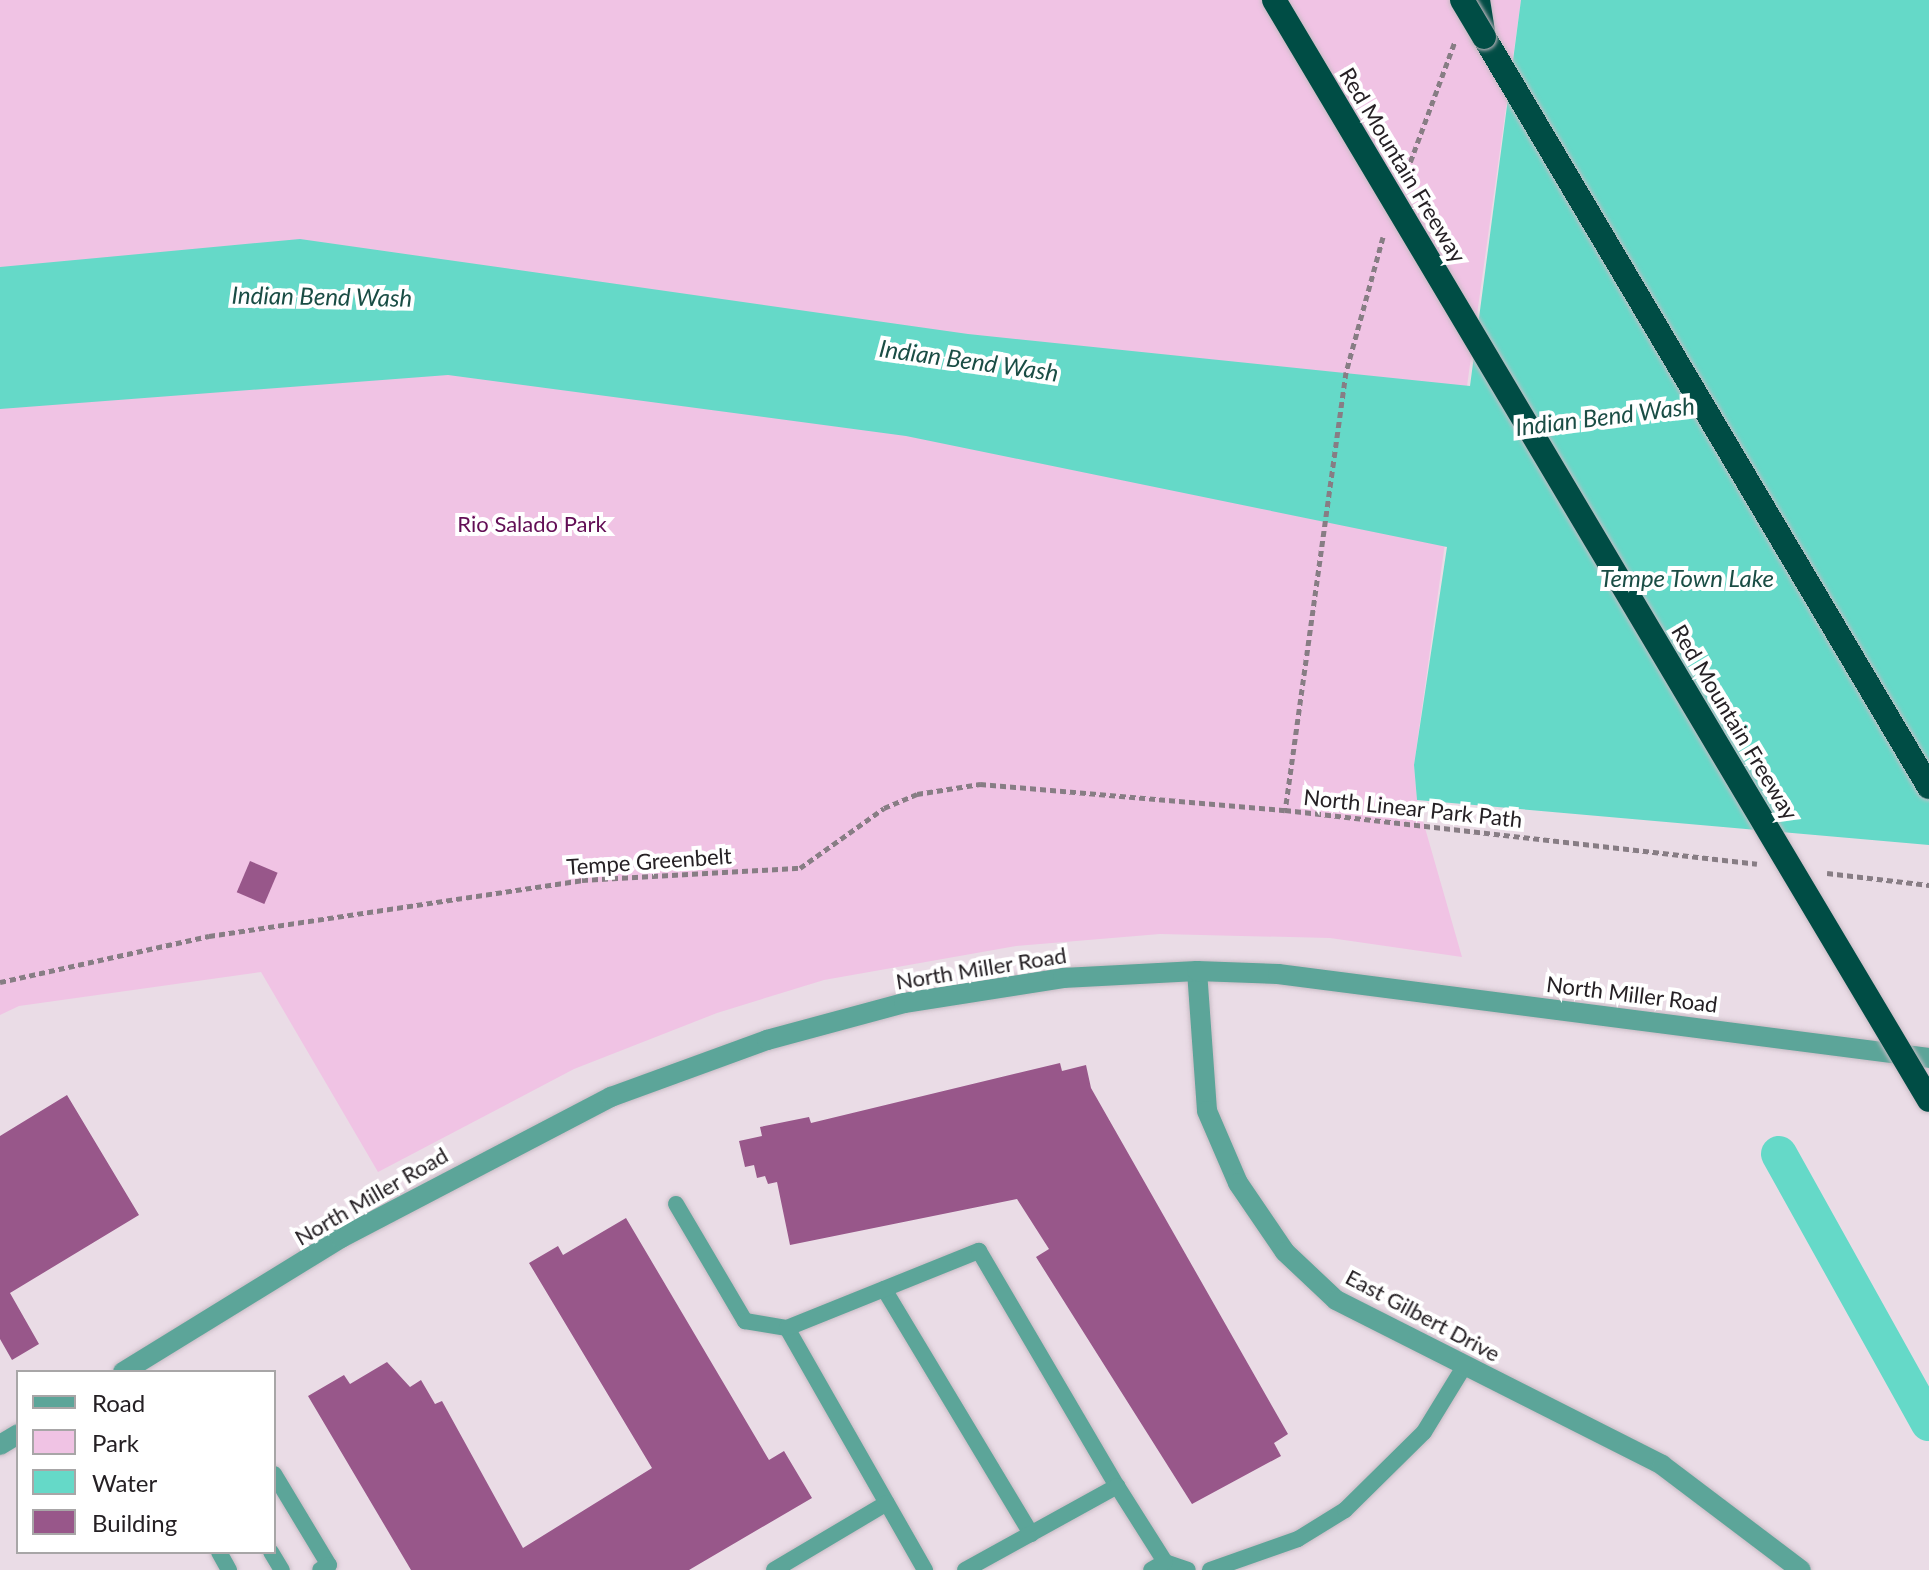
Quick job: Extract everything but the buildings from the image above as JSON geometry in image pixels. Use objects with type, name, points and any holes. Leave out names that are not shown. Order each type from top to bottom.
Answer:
[{"type":"highway","name":"Red Mountain Freeway","points":[[1274,0],[1929,1100]]},
{"type":"highway","points":[[1462,0],[1929,787]]},
{"type":"highway","points":[[1478,0],[1484,37]]},
{"type":"street","name":"North Miller Road","points":[[132,1370],[341,1238],[611,1097],[767,1040],[904,1003],[1063,978],[1197,971],[1278,974],[1929,1058]]},
{"type":"street","name":"East Gilbert Drive","points":[[1197,971],[1207,1111],[1238,1183],[1285,1252],[1336,1300],[1662,1465],[1801,1570]]},
{"type":"lane","points":[[676,1204],[745,1321],[787,1328],[979,1251],[1117,1486],[1158,1566],[1188,1570]]},
{"type":"lane","points":[[884,1289],[1031,1534]]},
{"type":"lane","points":[[787,1328],[925,1570]]},
{"type":"lane","points":[[1210,1570],[1298,1539],[1345,1510],[1424,1432],[1465,1365]]},
{"type":"lane","points":[[276,1477],[329,1565],[320,1570]]},
{"type":"lane","points":[[965,1570],[1117,1486]]},
{"type":"lane","points":[[774,1570],[887,1503]]},
{"type":"path","name":"North Linear Park Path","points":[[1346,372],[1285,810],[1773,866]]},
{"type":"path","name":"Tempe Greenbelt","points":[[0,982],[209,936],[582,880],[800,868],[884,808],[917,794],[980,784],[1285,810]]},
{"type":"path","points":[[1820,872],[1929,885]]},
{"type":"green space","name":"Rio Salado Park","points":[[0,0],[1521,0],[1414,765],[1417,800],[1462,957],[1330,938],[1160,934],[1016,946],[824,980],[717,1013],[574,1069],[378,1172],[261,972],[19,1006],[0,1015]]},
{"type":"water","name":"Tempe Town Lake","points":[[1521,0],[1929,0],[1929,845],[1417,800],[1414,765],[1447,547],[906,436],[448,375],[0,409],[0,267],[300,239],[968,334],[1470,386]]},
{"type":"waterway","points":[[1779,1154],[1929,1423]]},
{"type":"water label","name":"Indian Bend Wash","points":[[322,296]]},
{"type":"water label","name":"Indian Bend Wash","points":[[969,360]]},
{"type":"water label","name":"Indian Bend Wash","points":[[1605,416]]}]
